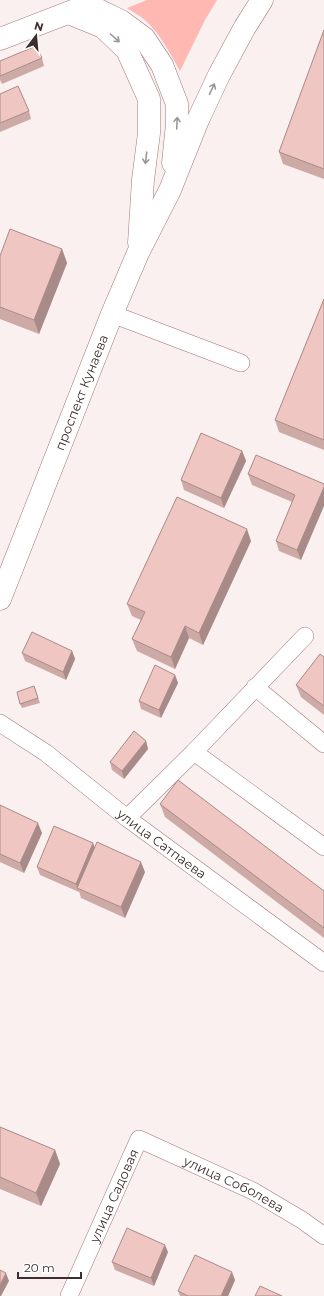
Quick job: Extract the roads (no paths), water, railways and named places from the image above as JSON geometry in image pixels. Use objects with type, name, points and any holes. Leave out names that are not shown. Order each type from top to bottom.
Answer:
[{"type":"main road","name":"проспект Кунаева","points":[[0,600],[112,314],[138,253],[170,190],[198,120],[219,75],[245,26],[262,0]]},
{"type":"main road","points":[[0,39],[86,6],[121,21],[144,38],[162,65],[177,104],[177,124],[170,190]]},
{"type":"main road","points":[[86,6],[103,27],[127,50],[149,99],[149,133],[143,180],[138,253]]},
{"type":"street","points":[[112,314],[241,363]]},
{"type":"street","points":[[127,818],[194,752],[305,636]]},
{"type":"street","points":[[254,688],[324,744]]},
{"type":"street","name":"улица Сатпаева","points":[[0,723],[46,753],[127,818],[324,963]]},
{"type":"street","points":[[194,752],[324,847]]},
{"type":"street","name":"улица Соболева","points":[[139,1138],[253,1191],[302,1220],[324,1236]]},
{"type":"street","name":"улица Садовая","points":[[70,1296],[139,1138]]}]
